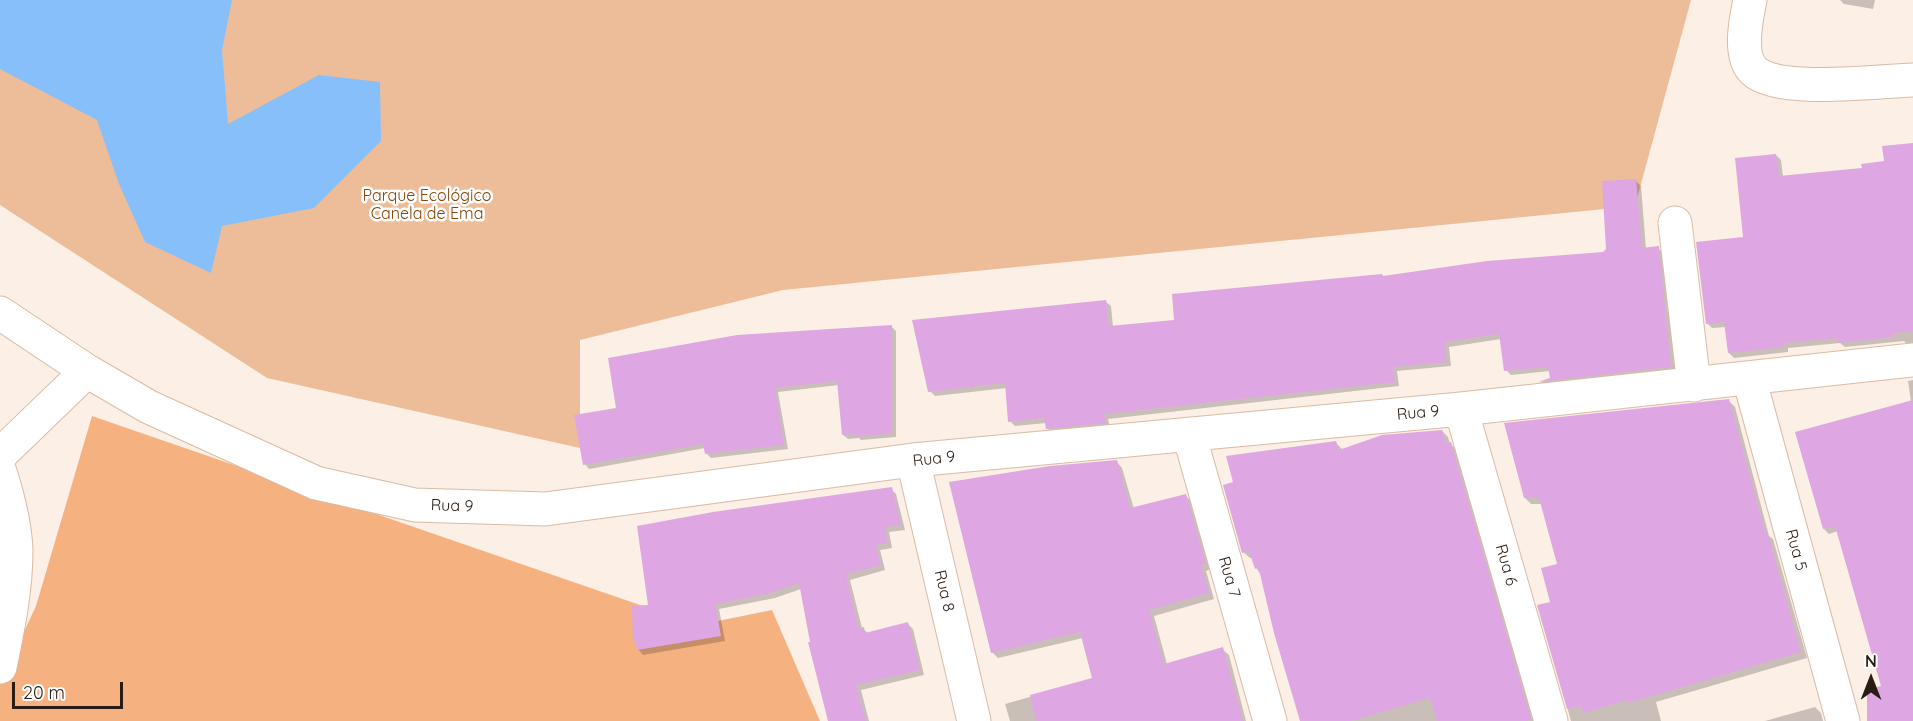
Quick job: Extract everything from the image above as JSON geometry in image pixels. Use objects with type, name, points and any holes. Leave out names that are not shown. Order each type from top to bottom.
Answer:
[{"type":"street","points":[[1748,9],[1744,51],[1754,71],[1775,81],[1799,85],[1913,80]]},
{"type":"street","points":[[1676,223],[1694,384]]},
{"type":"street","name":"Rua 9","points":[[0,313],[87,371],[149,406],[316,483],[415,505],[544,509],[913,460],[1461,409],[1913,360]]},
{"type":"street","points":[[0,455],[87,371]]},
{"type":"street","name":"Rua 5","points":[[1749,378],[1843,721]]},
{"type":"street","name":"Rua 6","points":[[1461,409],[1551,721]]},
{"type":"street","name":"Rua 7","points":[[1189,434],[1270,721]]},
{"type":"street","name":"Rua 8","points":[[913,460],[975,721]]},
{"type":"street","points":[[0,472],[8,500],[16,549],[13,595],[0,667]]},
{"type":"green space","name":"Parque Ecológico Canela de Ema","points":[[0,0],[1691,0],[1635,206],[783,290],[580,340],[580,448],[267,378],[0,205]]},
{"type":"shaded area","points":[[92,416],[698,625],[772,610],[820,721],[0,721],[0,683],[36,606]]},
{"type":"water","points":[[0,0],[232,0],[222,50],[228,124],[319,75],[380,82],[381,141],[314,208],[222,226],[211,273],[145,242],[119,184],[97,120],[0,69]]},
{"type":"building","points":[[1913,143],[1913,331],[1893,333],[1893,337],[1838,343],[1838,338],[1784,343],[1784,347],[1728,353],[1724,322],[1706,324],[1696,242],[1743,237],[1735,158],[1776,154],[1779,176],[1862,168],[1861,164],[1884,161],[1882,146]]},
{"type":"building","points":[[1636,179],[1642,248],[1659,246],[1671,367],[1538,382],[1550,378],[1548,367],[1504,371],[1499,334],[1445,342],[1446,362],[1393,367],[1395,382],[1104,414],[1106,423],[1046,429],[1044,418],[1008,422],[1005,383],[928,392],[912,320],[1106,300],[1109,326],[1174,320],[1172,294],[1382,274],[1383,276],[1487,261],[1603,252],[1606,249],[1602,181]]},
{"type":"building","points":[[892,325],[892,433],[855,437],[855,434],[842,435],[837,381],[775,388],[784,445],[705,454],[703,444],[583,465],[574,415],[616,408],[608,358],[737,335]]},
{"type":"building","points":[[1729,399],[1801,652],[1628,703],[1627,700],[1583,713],[1581,706],[1567,709],[1537,605],[1550,602],[1541,568],[1557,564],[1539,498],[1524,498],[1504,423]]},
{"type":"building","points":[[1913,400],[1913,721],[1867,721],[1867,690],[1881,686],[1835,526],[1823,529],[1795,432]]},
{"type":"building","points":[[1442,430],[1446,443],[1451,442],[1531,719],[1527,721],[1437,721],[1430,698],[1351,721],[1300,721],[1274,633],[1260,574],[1257,568],[1255,569],[1249,551],[1242,553],[1223,485],[1233,482],[1226,456],[1336,441],[1339,450],[1382,435]]},
{"type":"building","points":[[1117,460],[1130,508],[1186,494],[1206,563],[1201,565],[1209,593],[1149,610],[1164,664],[1223,647],[1243,721],[1036,721],[1030,695],[1092,678],[1080,632],[991,653],[949,482],[1050,466]]},
{"type":"building","points":[[892,487],[901,525],[885,527],[887,543],[876,545],[881,565],[846,574],[858,628],[864,627],[865,633],[908,622],[920,670],[856,685],[866,721],[828,721],[808,642],[810,642],[799,583],[770,593],[715,604],[721,636],[637,650],[635,641],[633,641],[632,606],[648,605],[637,526],[713,512]]}]
